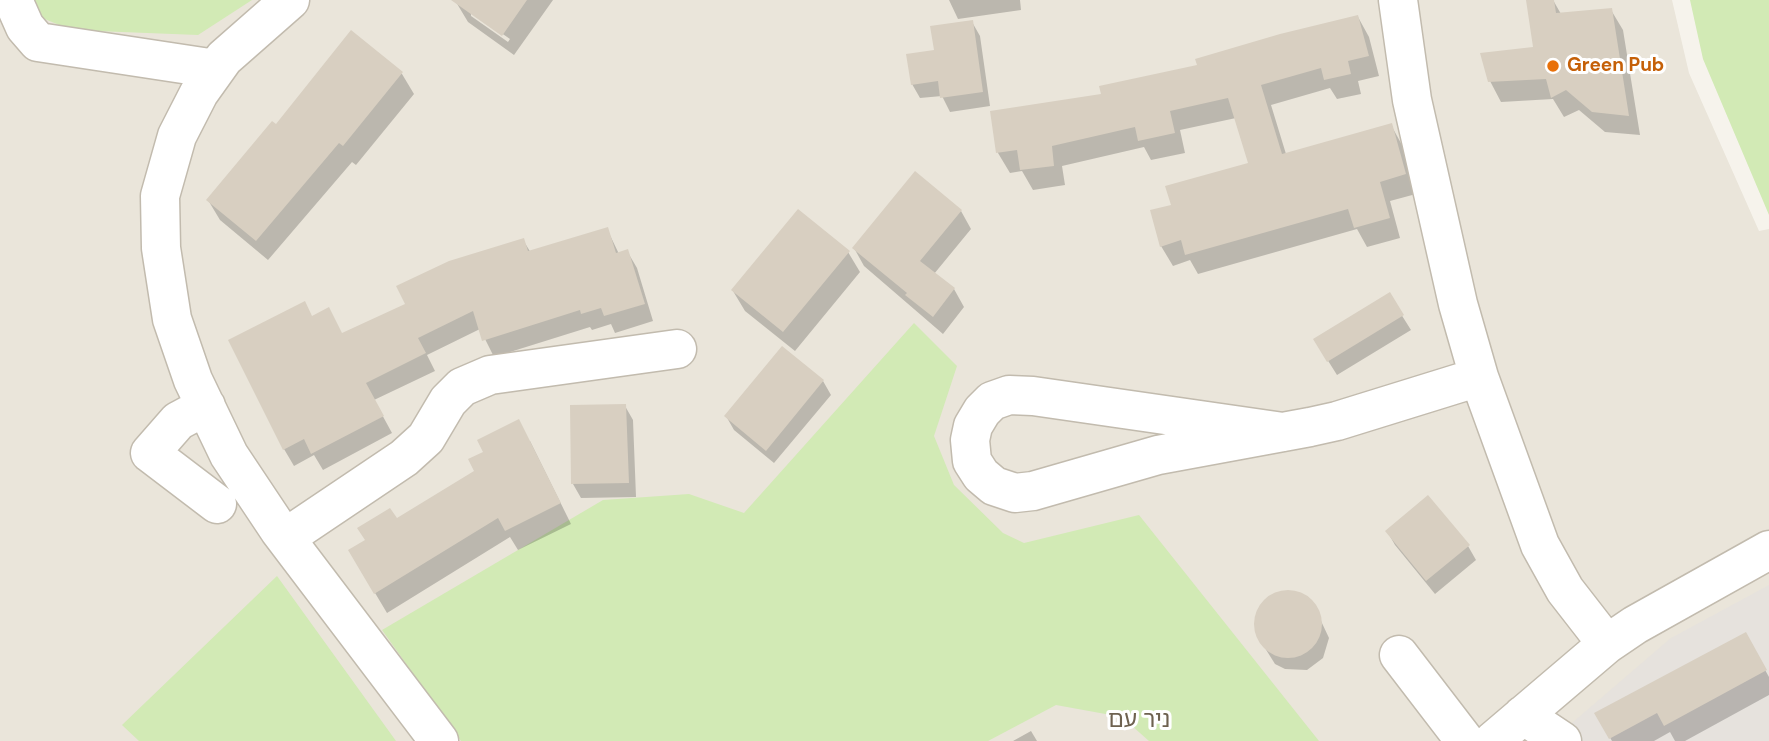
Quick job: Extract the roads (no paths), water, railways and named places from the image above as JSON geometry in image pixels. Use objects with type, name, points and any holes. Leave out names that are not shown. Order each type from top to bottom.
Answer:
[{"type":"street","points":[[13,0],[25,27],[38,42],[216,69]]},
{"type":"street","points":[[290,0],[224,58],[199,93],[177,136],[160,196],[161,248],[172,320],[193,380],[229,455],[285,538],[439,741]]},
{"type":"street","points":[[1398,0],[1412,100],[1458,304],[1479,377],[1540,545],[1565,590],[1607,645]]},
{"type":"street","points":[[285,538],[404,458],[426,438],[448,401],[462,387],[490,375],[677,349]]},
{"type":"street","points":[[1283,432],[1033,396],[1009,395],[992,401],[982,411],[973,426],[970,440],[972,461],[981,475],[994,486],[1015,493],[1033,491],[1158,455],[1283,432],[1337,421],[1479,377]]},
{"type":"street","points":[[206,406],[178,421],[150,453],[217,504]]},
{"type":"street","points":[[1493,741],[1607,645],[1635,625],[1765,561]]},
{"type":"street","points":[[1399,655],[1465,741]]},
{"type":"street","points":[[1523,715],[1562,741]]},
{"type":"place","name":"Green Pub","points":[[1553,66]]},
{"type":"district","name":"ניר עם","points":[[1139,721]]}]
